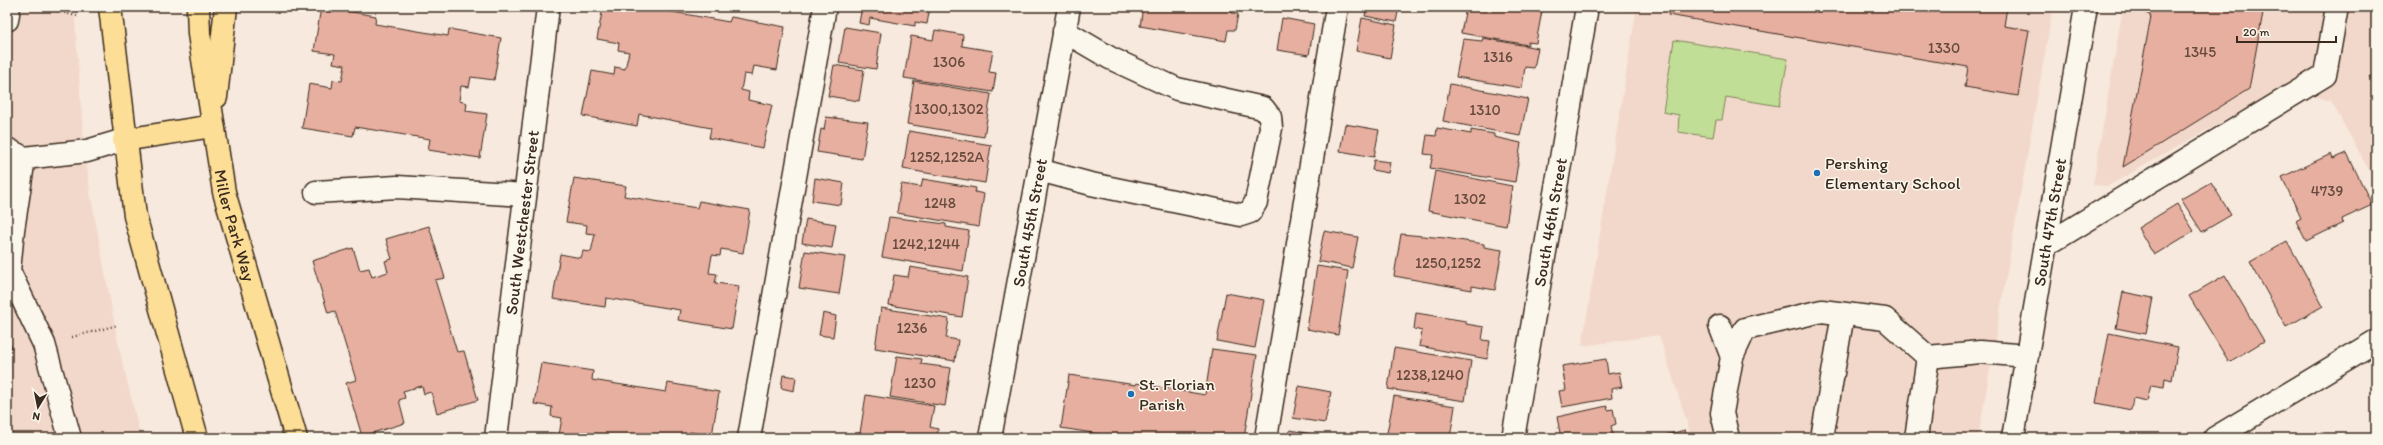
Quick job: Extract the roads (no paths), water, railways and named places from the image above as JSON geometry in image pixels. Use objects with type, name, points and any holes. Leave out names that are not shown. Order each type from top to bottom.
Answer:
[{"type":"main road","points":[[110,7],[124,140],[134,216],[197,438]]},
{"type":"main road","name":"Miller Park Way","points":[[198,7],[199,34],[224,192],[296,438]]},
{"type":"main road","points":[[124,140],[213,126],[226,7]]},
{"type":"street","points":[[7,20],[9,7]]},
{"type":"street","name":"South Westchester Street","points":[[496,438],[548,7]]},
{"type":"street","points":[[749,438],[825,7]]},
{"type":"street","name":"South 45th Street","points":[[990,438],[1069,7]]},
{"type":"street","points":[[1266,438],[1336,7]]},
{"type":"street","name":"South 46th Street","points":[[1513,438],[1587,7]]},
{"type":"street","name":"South 47th Street","points":[[2013,438],[2086,7]]},
{"type":"street","points":[[2046,244],[2325,74],[2337,7]]},
{"type":"street","points":[[1039,170],[1091,184],[1241,215],[1250,212],[1256,202],[1270,128],[1270,117],[1263,108],[1177,89],[1110,58],[1064,31]]},
{"type":"street","points":[[70,438],[44,344],[8,274],[16,154],[87,151],[124,140]]},
{"type":"street","points":[[316,192],[397,187],[525,195]]},
{"type":"street","points":[[1728,438],[1722,413],[1732,357],[1745,329],[1822,311],[1885,319],[1928,357],[1980,352],[2027,356]]},
{"type":"street","points":[[1822,438],[1843,314]]},
{"type":"street","points":[[1720,326],[1732,357]]},
{"type":"street","points":[[2215,438],[2376,341]]},
{"type":"street","points":[[1916,438],[1928,357]]},
{"type":"place","name":"Pershing Elementary School","points":[[1817,173]]},
{"type":"place","name":"St. Florian Parish","points":[[1131,394]]}]
